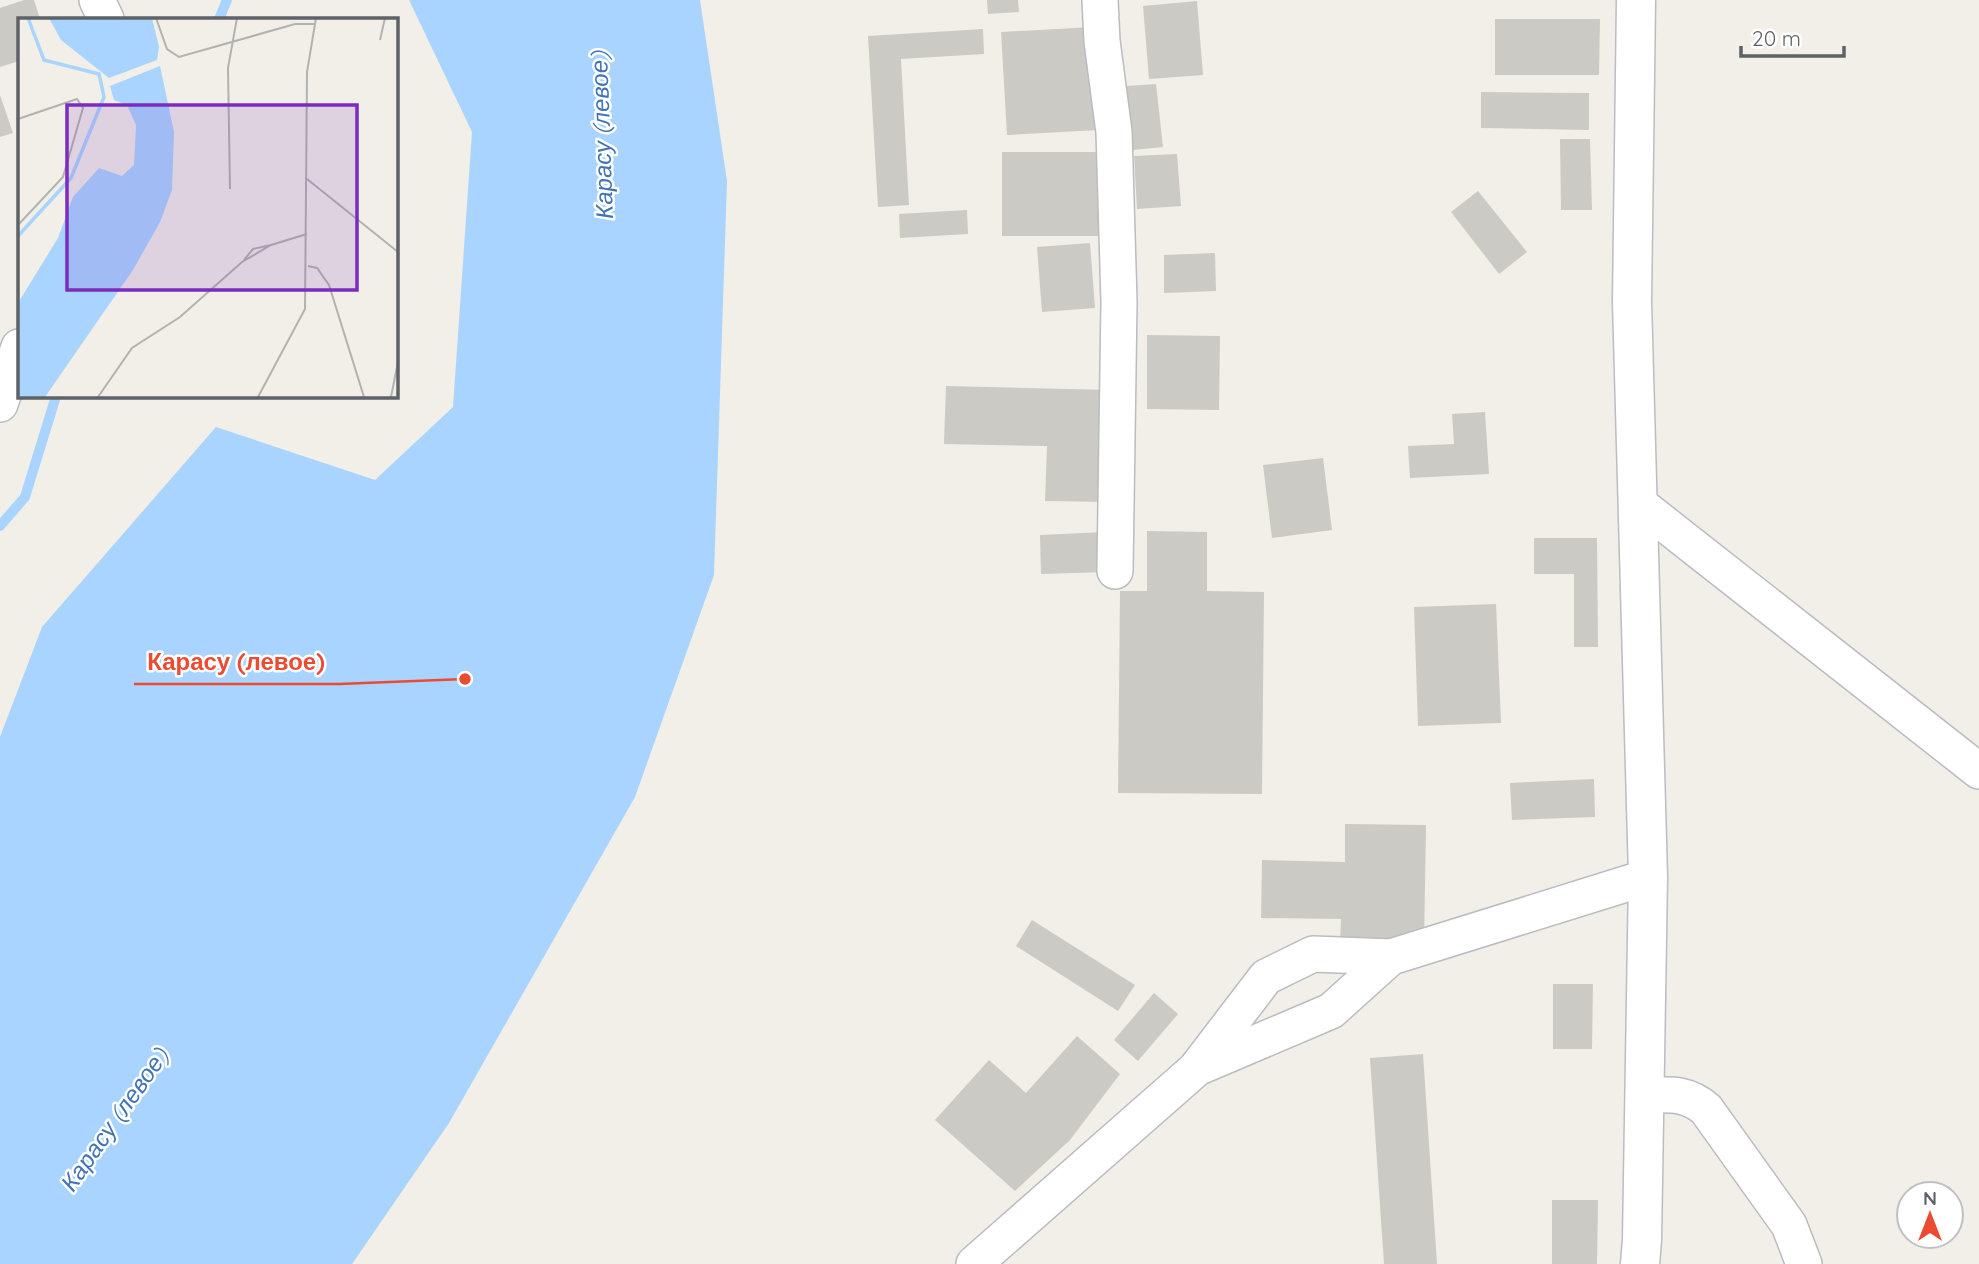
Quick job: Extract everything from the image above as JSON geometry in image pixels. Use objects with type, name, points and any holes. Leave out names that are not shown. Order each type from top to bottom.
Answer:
[{"type":"main road","points":[[1636,0],[1632,301],[1648,877],[1640,1264]]},
{"type":"street","points":[[97,0],[106,18]]},
{"type":"street","points":[[1100,0],[1102,41],[1114,132],[1119,302],[1115,571]]},
{"type":"street","points":[[0,404],[18,350]]},
{"type":"street","points":[[1638,503],[1979,771]]},
{"type":"street","points":[[974,1264],[1197,1068],[1266,977],[1313,954],[1391,957],[1648,877]]},
{"type":"street","points":[[1197,1068],[1331,1011],[1391,957]]},
{"type":"street","points":[[1645,1095],[1683,1096],[1695,1100],[1706,1109],[1789,1225],[1804,1264]]},
{"type":"water","points":[[409,0],[700,0],[727,181],[714,575],[635,797],[449,1123],[352,1264],[0,1264],[0,737],[42,627],[216,427],[375,480],[453,407],[472,132]]},
{"type":"building","points":[[24,0],[34,0],[40,18],[18,18],[18,61],[0,67],[0,8]]},
{"type":"building","points":[[987,0],[1018,0],[1019,12],[988,14]]},
{"type":"building","points":[[1197,1],[1203,75],[1149,79],[1143,6]]},
{"type":"building","points":[[1495,19],[1600,19],[1599,75],[1495,75]]},
{"type":"building","points":[[1093,27],[1098,130],[1007,135],[1001,32]]},
{"type":"building","points":[[983,29],[984,54],[901,59],[909,205],[878,207],[868,36]]},
{"type":"building","points":[[1156,84],[1163,147],[1133,150],[1127,86]]},
{"type":"building","points":[[1481,92],[1589,93],[1589,130],[1481,128]]},
{"type":"building","points":[[0,95],[13,133],[0,137]]},
{"type":"building","points":[[1560,139],[1590,139],[1592,210],[1561,210]]},
{"type":"building","points":[[1002,152],[1108,152],[1108,236],[1002,236]]},
{"type":"building","points":[[1177,154],[1181,206],[1137,209],[1134,156]]},
{"type":"building","points":[[1478,191],[1527,252],[1499,274],[1451,212]]},
{"type":"building","points":[[967,210],[968,234],[900,238],[899,214]]},
{"type":"building","points":[[1090,243],[1095,308],[1042,312],[1037,247]]},
{"type":"building","points":[[1215,253],[1216,291],[1164,293],[1164,255]]},
{"type":"building","points":[[1147,335],[1220,336],[1219,410],[1147,409]]},
{"type":"building","points":[[946,386],[1110,390],[1107,502],[1045,501],[1047,446],[944,444]]},
{"type":"building","points":[[1485,412],[1489,474],[1410,478],[1408,446],[1454,444],[1452,414]]},
{"type":"building","points":[[1323,458],[1332,530],[1272,538],[1263,465]]},
{"type":"building","points":[[1147,531],[1207,532],[1207,591],[1264,592],[1262,794],[1118,793],[1120,591],[1147,591]]},
{"type":"building","points":[[1105,532],[1107,572],[1041,574],[1040,535]]},
{"type":"building","points":[[1534,538],[1597,538],[1598,647],[1574,647],[1574,574],[1534,574]]},
{"type":"building","points":[[1496,604],[1501,723],[1418,726],[1414,607]]},
{"type":"building","points":[[1594,779],[1595,817],[1512,820],[1510,783]]},
{"type":"building","points":[[1345,824],[1426,825],[1424,945],[1340,943],[1341,919],[1261,918],[1262,860],[1345,862]]},
{"type":"building","points":[[1032,920],[1135,985],[1118,1011],[1016,946]]},
{"type":"building","points":[[1553,984],[1593,984],[1592,1049],[1553,1049]]},
{"type":"building","points":[[1154,993],[1178,1014],[1138,1061],[1114,1040]]},
{"type":"building","points":[[1077,1036],[1120,1074],[1070,1140],[1015,1191],[935,1120],[989,1060],[1026,1093]]},
{"type":"building","points":[[1423,1054],[1437,1264],[1384,1264],[1370,1058]]},
{"type":"building","points":[[1552,1200],[1598,1200],[1597,1264],[1552,1264]]},
{"type":"waterway","points":[[219,18],[227,0]]},
{"type":"waterway","points":[[0,526],[25,497],[56,397]]},
{"type":"place","name":"Карасу (левое)","points":[[465,679]]}]
